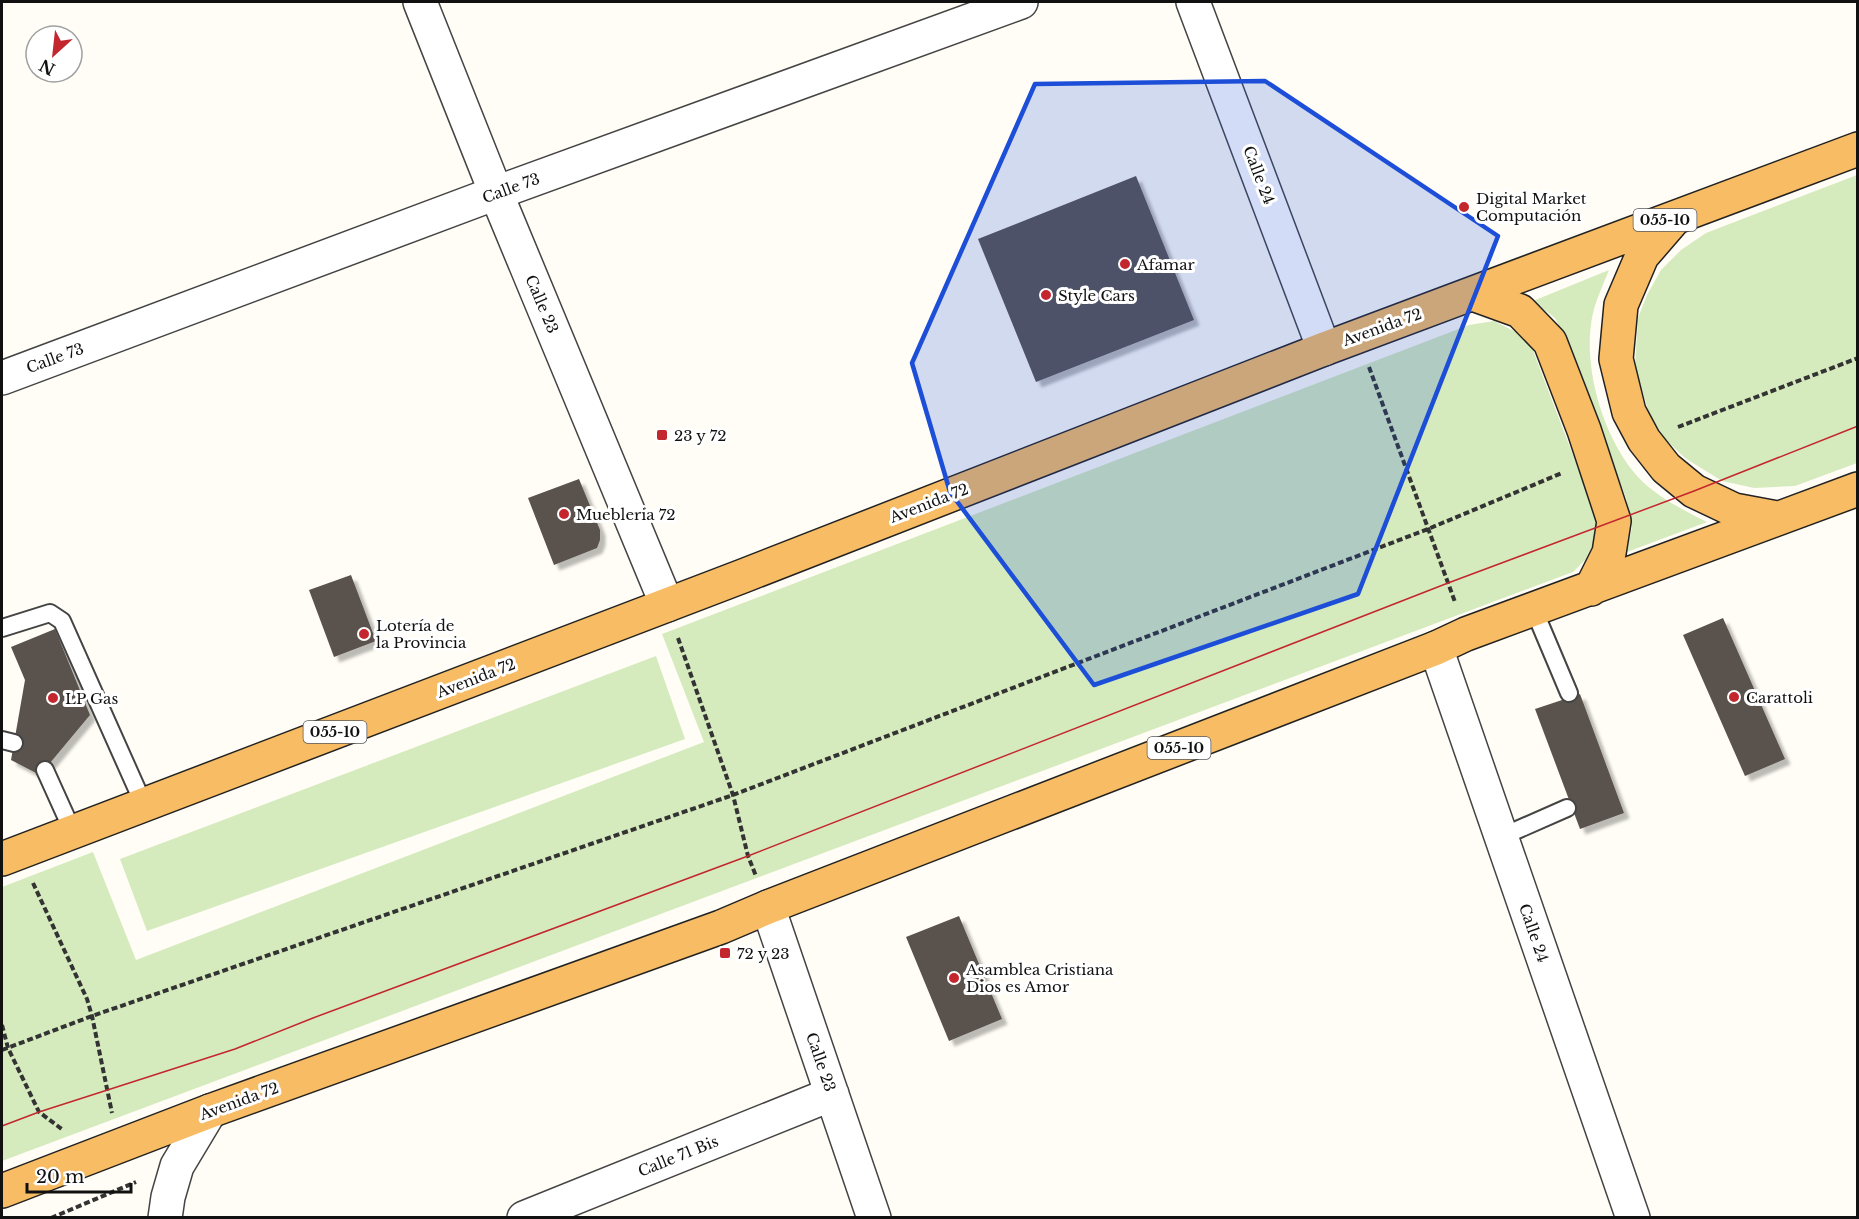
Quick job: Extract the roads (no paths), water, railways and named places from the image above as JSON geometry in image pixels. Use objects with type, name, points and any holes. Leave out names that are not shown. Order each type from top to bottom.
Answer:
[{"type":"highway","name":"Avenida 72","points":[[10,856],[667,605],[1324,349],[1857,149]]},
{"type":"highway","points":[[1677,215],[1642,256],[1621,305],[1617,359],[1629,412],[1644,440],[1666,468],[1695,491],[1734,510],[1777,518]]},
{"type":"highway","points":[[1473,294],[1520,311],[1550,342],[1584,430],[1614,521],[1609,553],[1591,589]]},
{"type":"highway","name":"Avenida 72","points":[[2,1191],[210,1111],[721,927],[1436,648],[1466,634],[1857,489]]},
{"type":"street","name":"Calle 23","points":[[420,2],[496,193],[667,605]]},
{"type":"street","name":"Calle 73","points":[[2,378],[496,193],[1021,2]]},
{"type":"street","name":"Calle 24","points":[[1193,2],[1324,349]]},
{"type":"street","name":"Calle 24","points":[[1436,648],[1633,1218]]},
{"type":"street","name":"Calle 23","points":[[768,907],[874,1218]]},
{"type":"street","name":"Calle 71 Bis","points":[[524,1218],[832,1094]]},
{"type":"street","points":[[165,1218],[177,1166],[210,1111]]},
{"type":"lane","points":[[1533,610],[1569,693]]},
{"type":"lane","points":[[2,628],[50,613],[62,621],[144,805]]},
{"type":"lane","points":[[45,770],[72,832]]},
{"type":"lane","points":[[1501,837],[1567,808]]},
{"type":"tram line","points":[[2,1126],[235,1049],[748,856],[1858,426]]},
{"type":"place","name":"Digital Market Computación","points":[[1464,207]]},
{"type":"place","name":"Afamar","points":[[1125,264]]},
{"type":"place","name":"Style Cars","points":[[1046,295]]},
{"type":"place","name":"23 y 72","points":[[662,435]]},
{"type":"place","name":"Muebleria 72","points":[[564,514]]},
{"type":"place","name":"Lotería de la Provincia","points":[[364,634]]},
{"type":"place","name":"Carattoli","points":[[1734,697]]},
{"type":"place","name":"LP Gas","points":[[53,698]]},
{"type":"place","name":"72 y 23","points":[[725,953]]},
{"type":"place","name":"Asamblea Cristiana Dios es Amor","points":[[954,978]]}]
